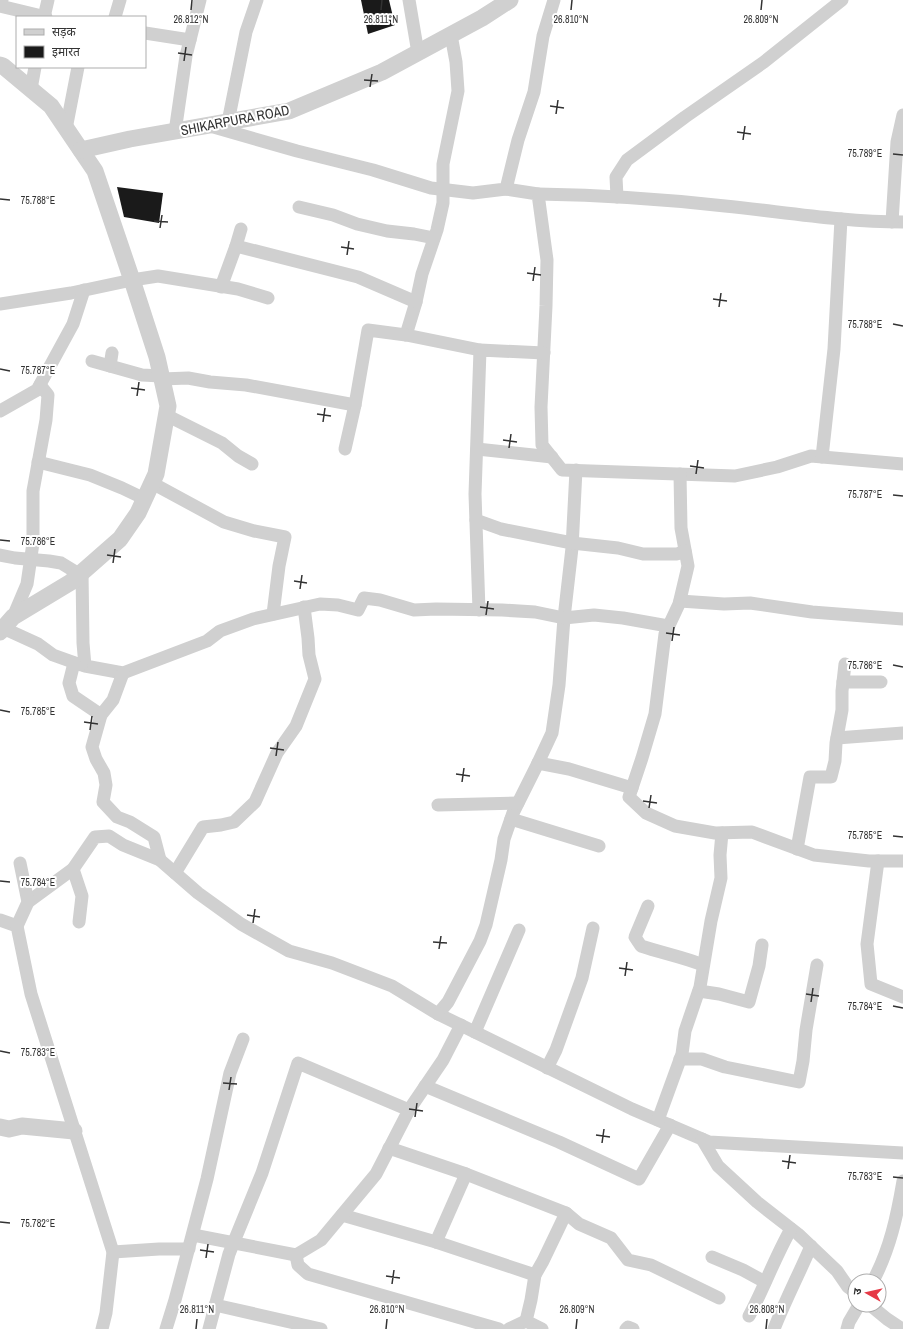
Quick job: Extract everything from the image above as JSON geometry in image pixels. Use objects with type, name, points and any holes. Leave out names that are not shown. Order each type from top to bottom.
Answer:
[{"type":"street","points":[[2,0],[0,6],[41,16]]},
{"type":"street","points":[[45,16],[48,0]]},
{"type":"street","points":[[115,16],[120,0]]},
{"type":"street","points":[[175,132],[186,56],[200,0]]},
{"type":"street","points":[[228,122],[246,32],[256,0]]},
{"type":"street","points":[[410,0],[418,53]]},
{"type":"street","name":"SHIKARPURA ROAD","points":[[81,150],[130,139],[289,111],[382,72],[482,18],[510,0]]},
{"type":"street","points":[[506,189],[518,140],[534,92],[543,36],[554,0]]},
{"type":"street","points":[[618,197],[616,177],[627,160],[685,117],[764,62],[842,0]]},
{"type":"street","points":[[146,33],[190,40]]},
{"type":"street","points":[[406,335],[443,203],[442,164],[458,91],[456,62],[451,35]]},
{"type":"street","points":[[0,65],[50,106],[95,171],[156,356],[168,406],[156,474],[138,514],[120,539],[71,582],[6,626]]},
{"type":"street","points":[[31,90],[35,68]]},
{"type":"street","points":[[66,129],[78,68]]},
{"type":"street","points":[[208,126],[442,190],[473,193],[506,189],[538,194],[618,197],[725,206],[841,219],[898,222],[897,142],[903,114]]},
{"type":"street","points":[[538,194],[547,260],[541,407],[542,445],[562,470],[735,476],[777,467],[811,456],[903,464]]},
{"type":"street","points":[[300,207],[356,224],[387,231],[434,238]]},
{"type":"street","points":[[822,457],[834,349],[841,219]]},
{"type":"street","points":[[221,286],[241,229]]},
{"type":"street","points":[[236,246],[358,277],[416,302]]},
{"type":"street","points":[[0,304],[158,276],[238,289],[268,298]]},
{"type":"street","points":[[0,411],[37,390],[73,324],[84,290]]},
{"type":"street","points":[[345,450],[355,405],[368,330],[406,335],[480,350],[544,354]]},
{"type":"street","points":[[479,610],[475,494],[480,350]]},
{"type":"street","points":[[110,366],[112,353]]},
{"type":"street","points":[[92,361],[142,375],[188,378],[210,382],[246,385],[355,405]]},
{"type":"street","points":[[6,626],[27,584],[33,543],[33,490],[46,420],[48,396],[40,385]]},
{"type":"street","points":[[166,415],[222,443],[238,456],[252,464]]},
{"type":"street","points":[[477,449],[552,457]]},
{"type":"street","points":[[38,462],[90,475],[145,499]]},
{"type":"street","points":[[438,1014],[448,1002],[480,941],[486,925],[501,860],[504,839],[518,803],[552,733],[572,543],[576,470]]},
{"type":"street","points":[[680,474],[682,528],[688,566],[680,601],[665,634],[655,714],[629,797],[646,813],[675,826],[722,833],[752,832],[814,855],[878,861],[903,861]]},
{"type":"street","points":[[152,483],[224,522],[254,531],[285,537],[272,614]]},
{"type":"street","points":[[476,520],[501,529],[572,543],[618,548],[643,554],[677,554],[686,551]]},
{"type":"street","points":[[0,555],[61,563],[81,573]]},
{"type":"street","points":[[81,573],[83,643],[80,664],[69,683],[73,696],[101,715]]},
{"type":"street","points":[[6,626],[38,644],[53,655],[80,664],[123,673],[207,641],[220,631],[253,619],[320,604],[338,605],[358,610],[364,598],[380,600],[414,610],[436,609],[535,612],[564,618],[594,615],[623,618],[668,626]]},
{"type":"street","points":[[680,601],[724,604],[750,603],[812,612],[903,619]]},
{"type":"street","points":[[175,873],[203,827],[234,822],[255,802],[277,753],[296,726],[315,680],[308,655],[308,638],[304,607]]},
{"type":"street","points":[[797,849],[810,776],[831,777],[836,761],[837,738],[842,710],[845,664]]},
{"type":"street","points":[[123,673],[113,700],[101,715],[92,747],[96,759],[104,773],[106,785],[103,802],[116,817],[130,822],[154,837],[160,860]]},
{"type":"street","points":[[843,682],[882,682]]},
{"type":"street","points":[[837,738],[903,733]]},
{"type":"street","points":[[538,763],[569,769],[632,788]]},
{"type":"street","points":[[438,805],[518,803]]},
{"type":"street","points":[[511,819],[599,846]]},
{"type":"street","points":[[658,1120],[680,1059],[685,1031],[699,991],[711,921],[721,878],[720,854],[722,833]]},
{"type":"street","points":[[102,1329],[106,1313],[113,1252],[31,994],[17,926],[28,902],[73,869],[95,838],[109,836],[123,845],[160,860],[198,893],[241,924],[289,951],[332,964],[392,986],[438,1014],[547,1068],[632,1109],[709,1142],[903,1153]]},
{"type":"street","points":[[878,861],[867,944],[871,984],[903,997]]},
{"type":"street","points":[[20,862],[28,902]]},
{"type":"street","points":[[73,869],[82,896],[79,922]]},
{"type":"street","points":[[648,906],[635,937],[641,946],[662,953],[685,958],[703,965]]},
{"type":"street","points":[[0,920],[17,926]]},
{"type":"street","points":[[547,1068],[556,1050],[582,978],[593,928]]},
{"type":"street","points":[[475,1032],[519,930]]},
{"type":"street","points":[[699,991],[719,994],[749,1002],[759,966],[762,946]]},
{"type":"street","points":[[680,1059],[702,1059],[725,1067],[799,1082],[817,965]]},
{"type":"street","points":[[193,1235],[233,1244],[296,1255],[321,1240],[376,1174],[410,1110],[443,1060],[461,1025]]},
{"type":"street","points":[[166,1329],[208,1179],[230,1074],[243,1039]]},
{"type":"street","points":[[209,1329],[229,1254],[262,1173],[298,1063],[410,1110]]},
{"type":"street","points":[[425,1086],[559,1142],[639,1179],[670,1125]]},
{"type":"street","points":[[0,1116],[14,1119],[22,1126]]},
{"type":"street","points":[[0,1127],[9,1129],[22,1126],[74,1131]]},
{"type":"street","points":[[702,1139],[718,1166],[757,1202],[811,1246],[837,1271],[847,1286]]},
{"type":"street","points":[[389,1148],[466,1174],[566,1213],[579,1224],[611,1238],[628,1260],[651,1265],[719,1298]]},
{"type":"street","points":[[436,1242],[466,1174]]},
{"type":"street","points":[[877,1273],[889,1245],[903,1181]]},
{"type":"street","points":[[526,1321],[535,1275],[544,1261],[566,1213]]},
{"type":"street","points":[[342,1215],[436,1242],[535,1275]]},
{"type":"street","points":[[748,1316],[761,1293],[780,1248],[791,1229]]},
{"type":"street","points":[[774,1329],[811,1246]]},
{"type":"street","points":[[113,1252],[189,1249]]},
{"type":"street","points":[[296,1255],[298,1265],[308,1274],[499,1329]]},
{"type":"street","points":[[712,1257],[743,1270],[765,1282]]},
{"type":"street","points":[[215,1305],[321,1329]]},
{"type":"street","points":[[847,1329],[855,1313]]},
{"type":"street","points":[[881,1313],[902,1329]]},
{"type":"street","points":[[508,1329],[526,1321]]},
{"type":"street","points":[[526,1321],[542,1329]]},
{"type":"street","points":[[626,1329],[628,1327],[633,1329]]},
{"type":"building","points":[[361,0],[389,0],[395,25],[368,34]]},
{"type":"building","points":[[117,187],[163,193],[159,223],[124,217]]}]
